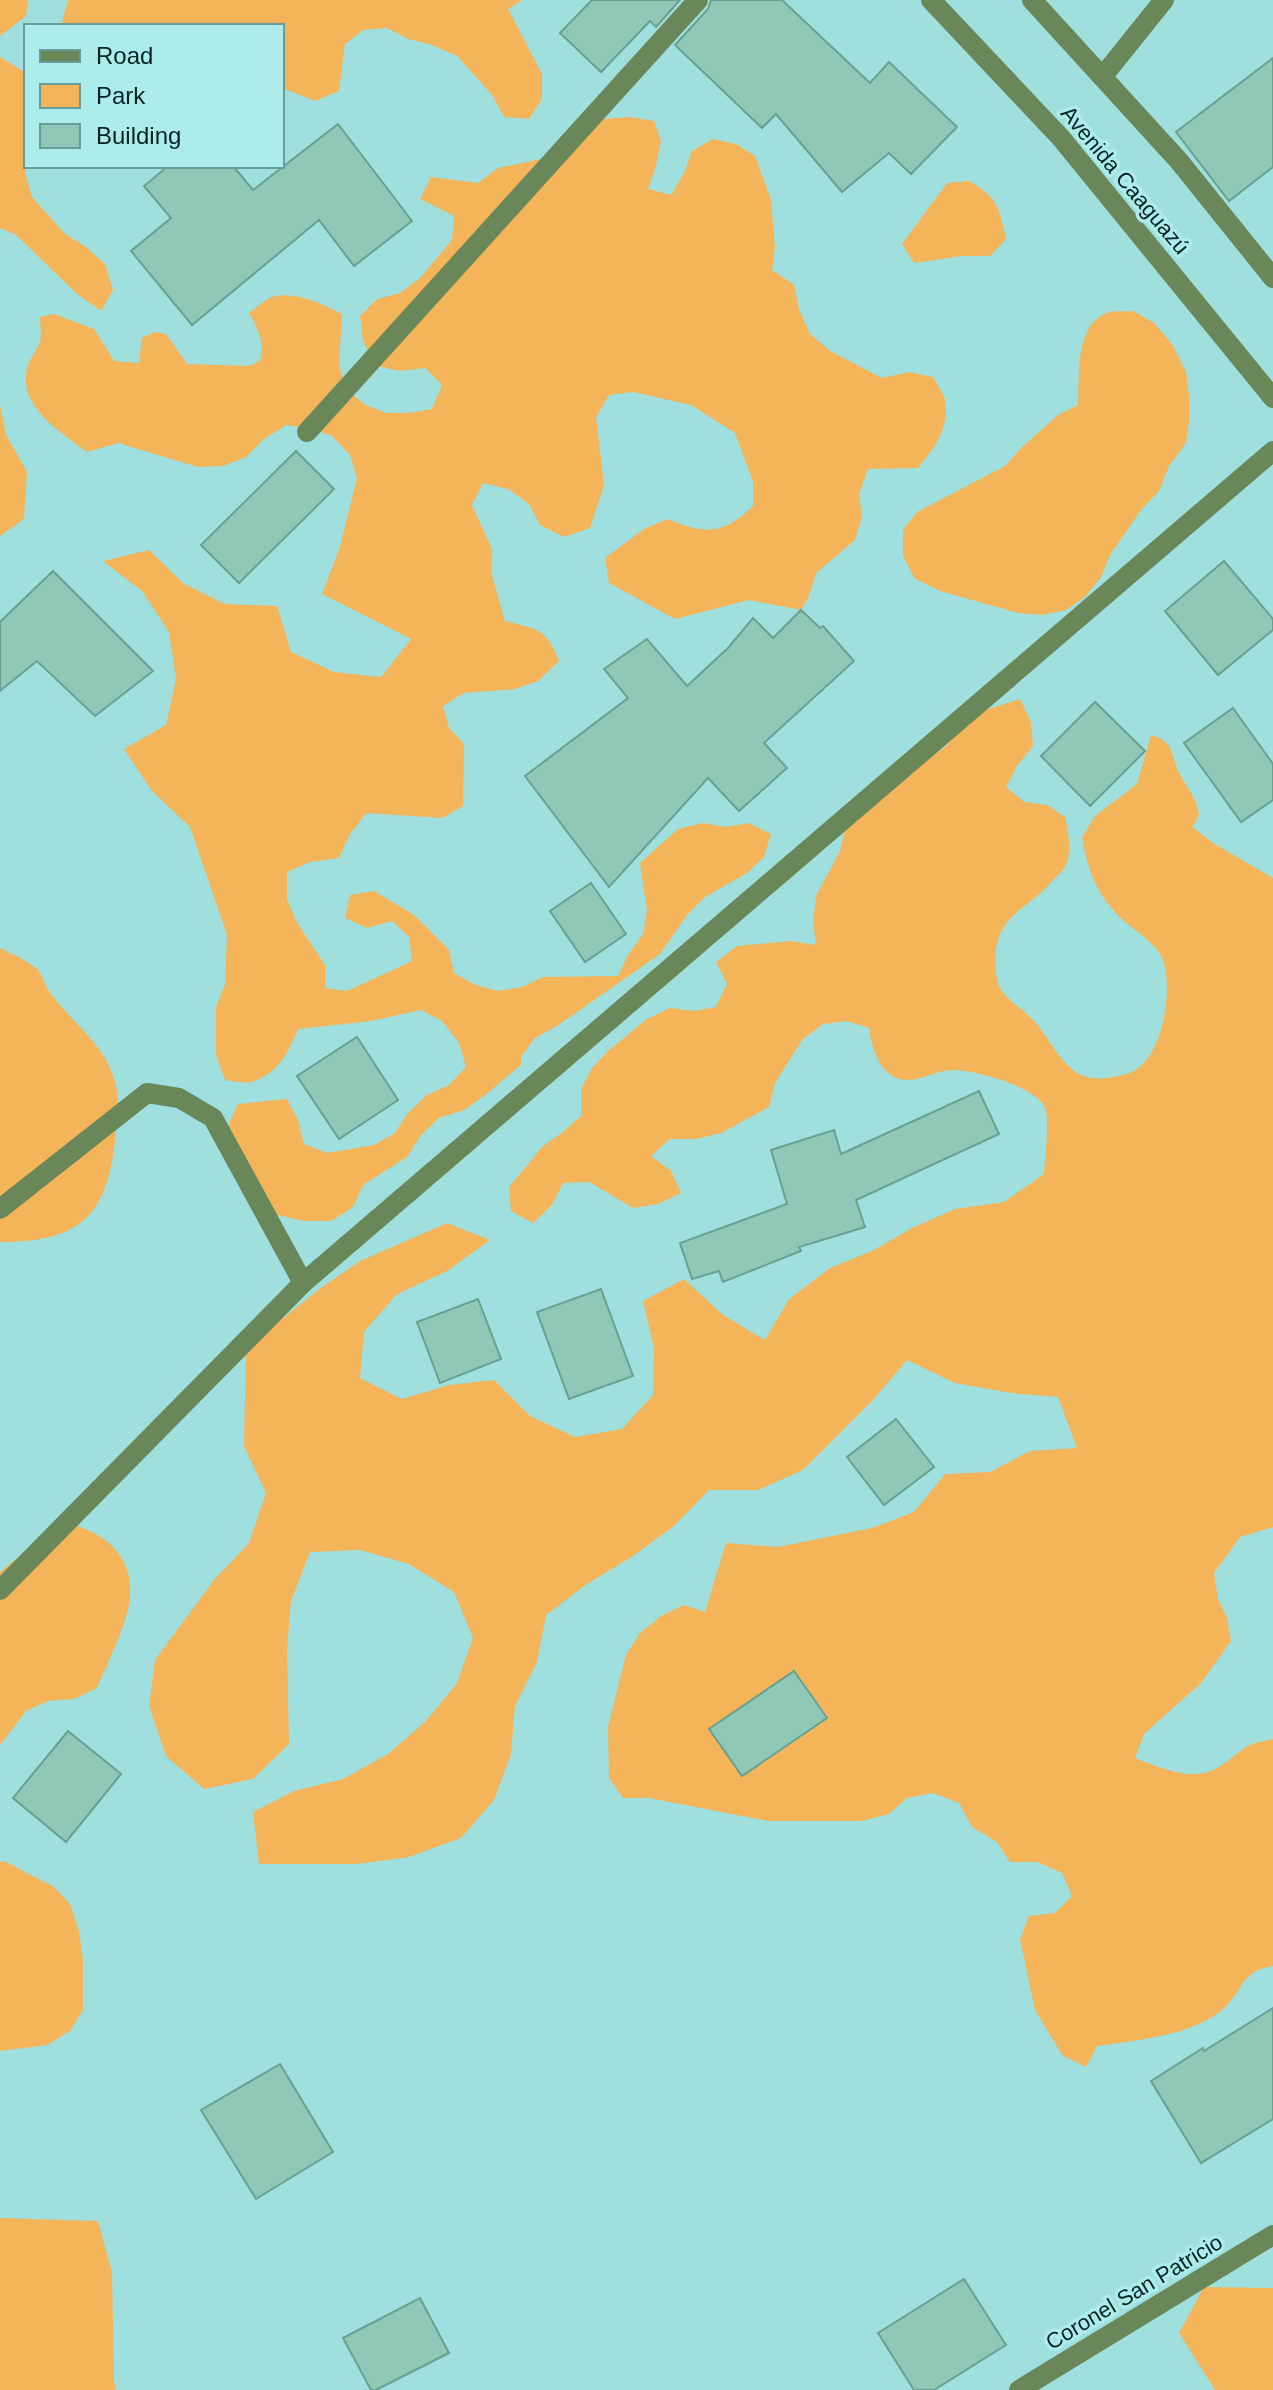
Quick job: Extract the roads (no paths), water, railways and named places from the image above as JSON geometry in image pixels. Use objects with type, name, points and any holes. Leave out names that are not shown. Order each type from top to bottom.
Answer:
[{"type":"street","points":[[307,432],[698,0]]},
{"type":"street","name":"Avenida Caaguazú","points":[[931,0],[1061,138],[1273,398]]},
{"type":"street","points":[[1032,0],[1179,161],[1273,278]]},
{"type":"street","points":[[1103,76],[1164,0]]},
{"type":"street","points":[[0,1590],[303,1283],[1273,451]]},
{"type":"street","points":[[0,1209],[147,1093],[179,1098],[213,1118],[303,1283]]},
{"type":"street","name":"Coronel San Patricio","points":[[1019,2390],[1273,2235]]}]
